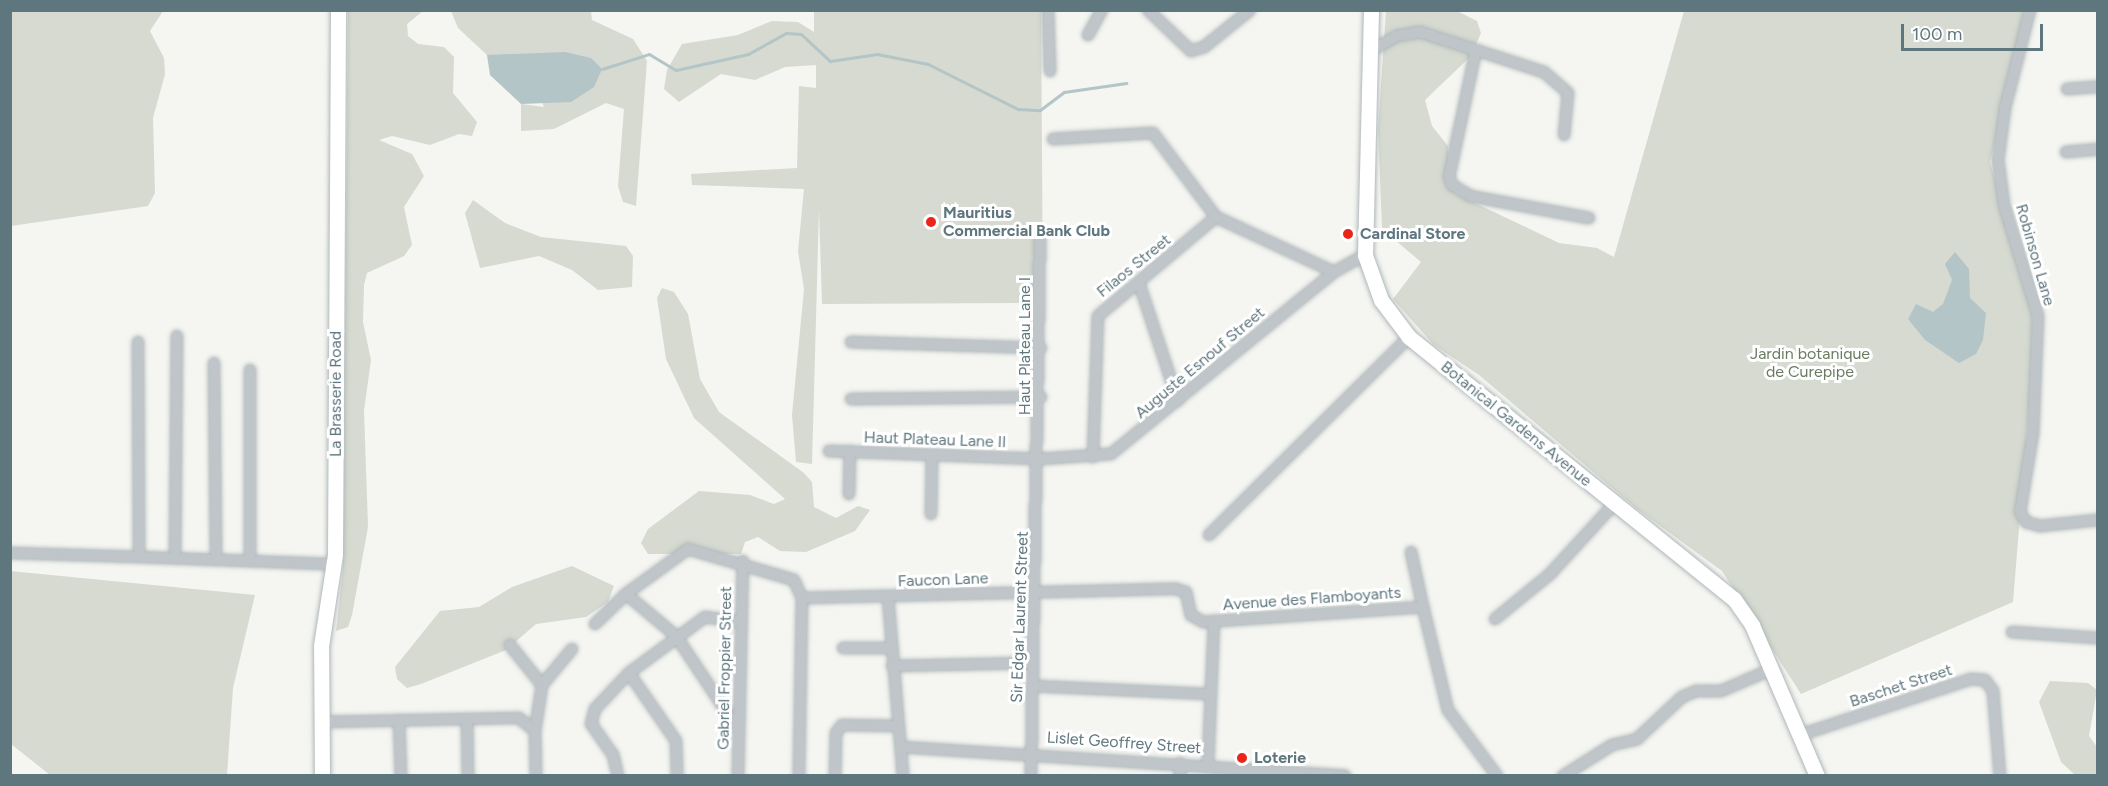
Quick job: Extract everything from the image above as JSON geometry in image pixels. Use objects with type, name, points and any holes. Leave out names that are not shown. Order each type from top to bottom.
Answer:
[{"type":"street","name":"La Brasserie Road","points":[[322,776],[321,646],[334,564],[338,10]]},
{"type":"street","points":[[1048,10],[1050,71]]},
{"type":"street","points":[[1088,35],[1102,10]]},
{"type":"street","points":[[1148,10],[1191,51],[1204,47],[1250,10]]},
{"type":"street","name":"Robinson Lane","points":[[2030,10],[2004,108],[1998,160],[2004,205],[2038,316],[2033,433],[2020,512],[2030,524],[2048,525],[2097,520]]},
{"type":"street","name":"Botanical Gardens Avenue","points":[[1370,11],[1365,255],[1381,300],[1409,337],[1734,599],[1772,669],[1803,734],[1817,776]]},
{"type":"street","points":[[1370,52],[1397,36],[1420,32],[1476,50],[1559,82],[1568,93],[1564,135]]},
{"type":"street","points":[[1476,50],[1449,177],[1452,185],[1470,196],[1589,218]]},
{"type":"street","points":[[2067,89],[2097,87]]},
{"type":"street","points":[[1053,140],[1153,133],[1216,217],[1334,272]]},
{"type":"street","points":[[2066,152],[2097,149]]},
{"type":"street","name":"Filaos Street","points":[[1093,457],[1094,324],[1216,217]]},
{"type":"street","name":"Haut Plateau Lane I","points":[[1040,233],[1040,459]]},
{"type":"street","name":"Auguste Esnouf Street","points":[[1040,459],[1112,454],[1334,272],[1365,255]]},
{"type":"street","points":[[1139,283],[1178,401]]},
{"type":"street","points":[[175,558],[177,336]]},
{"type":"street","points":[[1209,535],[1409,337]]},
{"type":"street","points":[[138,342],[139,557]]},
{"type":"street","points":[[851,342],[1041,348]]},
{"type":"street","points":[[214,363],[216,560]]},
{"type":"street","points":[[249,370],[250,561]]},
{"type":"street","points":[[850,399],[1041,398]]},
{"type":"street","name":"Haut Plateau Lane II","points":[[829,451],[1040,459]]},
{"type":"street","points":[[849,494],[850,451]]},
{"type":"street","points":[[932,455],[932,514]]},
{"type":"street","name":"Sir Edgar Laurent Street","points":[[1031,776],[1032,663],[1040,459]]},
{"type":"street","points":[[1495,619],[1550,574],[1615,503]]},
{"type":"street","points":[[596,624],[626,594],[681,550],[698,549],[742,561],[794,580],[801,598],[799,776]]},
{"type":"street","points":[[1411,552],[1423,607]]},
{"type":"street","points":[[10,554],[334,564]]},
{"type":"street","name":"Gabriel Froppier Street","points":[[738,776],[739,622],[742,561]]},
{"type":"street","name":"Avenue des Flamboyants","points":[[1035,592],[1176,589],[1186,592],[1191,615],[1214,621],[1423,607],[1448,710],[1497,776]]},
{"type":"street","name":"Faucon Lane","points":[[888,597],[1035,592]]},
{"type":"street","points":[[626,594],[676,636],[738,730]]},
{"type":"street","points":[[801,598],[888,597],[903,776]]},
{"type":"street","points":[[618,776],[613,755],[591,716],[629,673],[676,636],[705,617],[739,622]]},
{"type":"street","points":[[1208,764],[1214,621]]},
{"type":"street","points":[[2012,632],[2097,638]]},
{"type":"street","points":[[510,645],[542,686]]},
{"type":"street","points":[[843,648],[891,648]]},
{"type":"street","points":[[536,776],[535,731],[542,686],[572,649]]},
{"type":"street","points":[[892,666],[1032,663]]},
{"type":"street","points":[[1563,776],[1612,745],[1637,739],[1682,697],[1696,691],[1721,691],[1772,669]]},
{"type":"street","points":[[629,673],[676,741],[677,776]]},
{"type":"street","name":"Baschet Street","points":[[1803,734],[1971,679],[1985,680],[1993,691],[2000,776]]},
{"type":"street","points":[[1032,686],[1211,694]]},
{"type":"street","points":[[466,718],[468,776]]},
{"type":"street","points":[[322,722],[519,718],[535,731]]},
{"type":"street","points":[[399,720],[401,776]]},
{"type":"street","points":[[835,776],[836,733],[842,725],[898,726]]},
{"type":"street","name":"Lislet Geoffrey Street","points":[[900,747],[1031,752],[1345,776]]},
{"type":"street","points":[[1180,763],[1180,776]]},
{"type":"green space","points":[[11,10],[163,11],[150,31],[164,58],[165,74],[153,118],[155,193],[148,206],[11,226]]},
{"type":"green space","points":[[348,11],[423,11],[407,24],[408,36],[418,44],[444,47],[454,57],[453,93],[477,122],[472,136],[459,134],[430,145],[392,136],[379,140],[412,154],[424,176],[404,207],[412,245],[404,256],[367,273],[364,285],[363,322],[371,360],[364,411],[368,527],[352,615],[348,627],[336,631],[343,567]]},
{"type":"green space","points":[[451,11],[591,11],[592,20],[633,39],[647,61],[636,206],[623,202],[618,186],[624,109],[606,103],[554,129],[521,131],[521,104],[544,107],[523,56],[487,55],[458,28]]},
{"type":"green space","name":"Mauritius Commercial Bank Club","points":[[814,11],[1041,11],[1043,303],[822,304],[819,210],[812,464],[796,462],[792,415],[804,289],[798,251],[804,189],[692,185],[691,174],[797,168],[799,86],[816,88],[816,65],[785,67],[755,80],[721,74],[679,102],[664,89],[667,70],[682,44],[738,35],[772,21],[798,22],[814,32]]},
{"type":"green space","name":"Jardin botanique de Curepipe","points":[[1386,11],[1457,11],[1477,21],[1481,33],[1471,56],[1425,100],[1432,126],[1448,146],[1448,184],[1456,194],[1559,243],[1597,248],[1614,257],[1684,11],[2026,11],[1990,162],[2032,314],[2034,345],[2013,602],[1801,694],[1722,571],[1637,509],[1479,375],[1434,345],[1393,299],[1421,262],[1382,229],[1378,129]]},
{"type":"green space","points":[[473,200],[505,223],[541,237],[626,246],[633,256],[632,287],[598,290],[572,270],[539,256],[480,268],[465,213]]},
{"type":"green space","points":[[662,288],[674,292],[688,314],[700,379],[719,412],[804,473],[812,482],[814,507],[836,518],[858,506],[870,510],[855,531],[806,552],[780,551],[758,537],[745,542],[741,554],[648,554],[641,543],[648,529],[699,491],[750,495],[774,504],[785,499],[694,418],[666,359],[657,298]]},
{"type":"green space","points":[[572,566],[614,586],[608,602],[586,617],[536,624],[506,650],[421,684],[407,688],[397,679],[395,667],[440,611],[479,607],[512,587]]},
{"type":"green space","points":[[10,571],[255,595],[233,688],[227,775],[50,775],[11,744]]},
{"type":"green space","points":[[2050,681],[2088,683],[2097,690],[2089,736],[2097,747],[2097,775],[2075,775],[2061,762],[2039,702]]},
{"type":"shaded area","points":[[565,52],[591,58],[602,69],[594,87],[571,102],[521,104],[490,75],[487,55]]},
{"type":"shaded area","points":[[1955,252],[1969,269],[1970,298],[1986,313],[1983,340],[1976,354],[1959,363],[1925,340],[1908,319],[1916,304],[1933,312],[1943,304],[1952,280],[1945,264]]},
{"type":"waterway","points":[[602,69],[649,54],[676,70],[748,54],[786,33],[801,34],[830,61],[877,54],[928,64],[1018,109],[1040,110],[1064,92],[1126,83]]},
{"type":"place","name":"Mauritius Commercial Bank Club","points":[[931,222]]},
{"type":"place","name":"Cardinal Store","points":[[1348,234]]},
{"type":"place","name":"Loterie","points":[[1242,758]]}]
